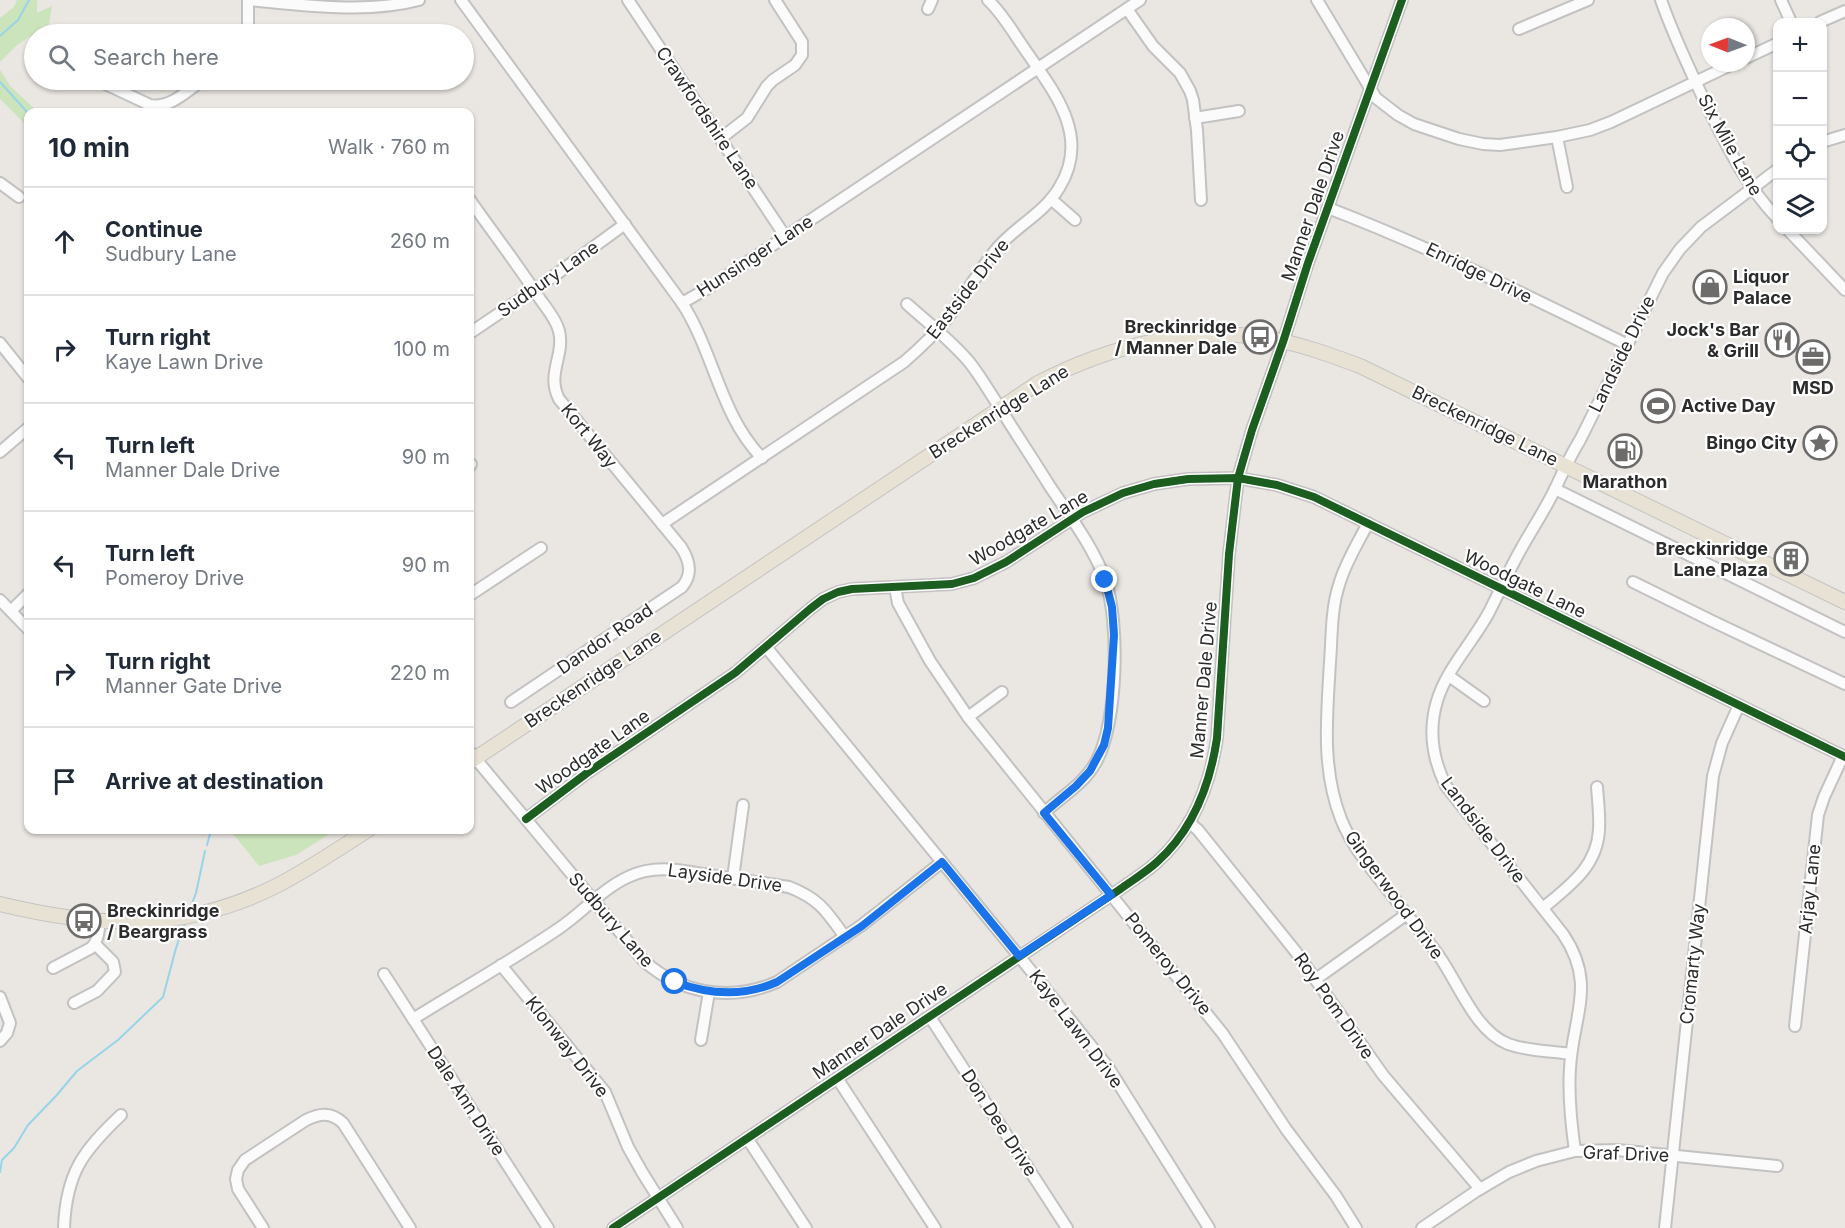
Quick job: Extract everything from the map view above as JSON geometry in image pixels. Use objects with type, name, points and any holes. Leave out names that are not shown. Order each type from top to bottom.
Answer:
[{"type":"main road","name":"Breckenridge Lane","points":[[474,756],[1038,383],[1081,362],[1121,348],[1203,335],[1260,337],[1304,346],[1360,366],[1845,602]]},
{"type":"main road","points":[[0,904],[84,921],[100,922],[166,920],[211,912],[275,886],[362,834]]},
{"type":"street","points":[[248,24],[249,0],[389,5],[419,0]]},
{"type":"street","name":"Hunsinger Lane","points":[[461,0],[682,303],[1140,0]]},
{"type":"street","name":"Crawfordshire Lane","points":[[628,0],[785,236]]},
{"type":"street","points":[[720,139],[747,118],[767,86],[795,65],[802,55],[802,42],[775,0]]},
{"type":"street","name":"Eastside Drive","points":[[662,524],[904,362],[926,343],[951,313],[1005,239],[1044,207],[1059,189],[1071,153],[1071,136],[1064,109],[1003,18],[988,0]]},
{"type":"street","points":[[1317,0],[1376,98],[1398,115],[1429,130],[1483,144],[1500,145],[1590,130],[1717,72]]},
{"type":"street","name":"Manner Dale Drive","points":[[613,1228],[1111,895],[1160,859],[1189,822],[1203,796],[1212,767],[1217,738],[1229,554],[1238,478],[1252,430],[1328,208],[1402,0]]},
{"type":"street","points":[[1519,29],[1588,0]]},
{"type":"street","name":"Six Mile Lane","points":[[1661,0],[1696,82],[1726,144],[1751,188],[1773,213]]},
{"type":"street","points":[[1781,0],[1789,18]]},
{"type":"street","points":[[1127,9],[1153,46],[1180,73],[1190,91],[1195,118],[1201,200]]},
{"type":"street","points":[[1827,19],[1845,11]]},
{"type":"street","points":[[1755,54],[1773,45]]},
{"type":"street","points":[[118,90],[150,105],[159,106],[169,103],[188,90]]},
{"type":"street","points":[[1195,118],[1239,111]]},
{"type":"street","points":[[1827,140],[1845,135]]},
{"type":"street","points":[[1557,137],[1568,187]]},
{"type":"street","name":"Landside Drive","points":[[1575,1152],[1569,1098],[1571,1054],[1581,999],[1580,969],[1571,946],[1446,786],[1436,766],[1432,723],[1437,700],[1449,676],[1487,615],[1555,489],[1654,289],[1680,249],[1701,227],[1773,173]]},
{"type":"street","points":[[0,183],[19,197]]},
{"type":"street","points":[[1051,200],[1075,220]]},
{"type":"street","name":"Kort Way","points":[[474,208],[553,318],[559,332],[559,348],[554,375],[555,390],[560,399],[686,555],[690,569]]},
{"type":"street","name":"Enridge Drive","points":[[1328,208],[1444,255],[1626,344]]},
{"type":"street","name":"Sudbury Lane","points":[[474,330],[625,224]]},
{"type":"street","points":[[1792,234],[1845,290]]},
{"type":"street","points":[[682,303],[702,340],[728,407],[751,447],[762,458]]},
{"type":"street","points":[[907,304],[970,363],[1071,519],[1095,558],[1105,580],[1112,607],[1114,635],[1110,717],[1104,745],[1090,771],[1044,813]]},
{"type":"street","points":[[0,343],[24,373]]},
{"type":"street","points":[[0,452],[24,431]]},
{"type":"street","name":"Woodgate Lane","points":[[526,819],[587,773],[735,673],[810,609],[830,595],[852,589],[952,584],[974,578],[1006,562],[1071,519],[1123,493],[1154,484],[1188,479],[1238,478],[1295,489],[1844,757]]},
{"type":"street","points":[[1555,489],[1845,632]]},
{"type":"street","name":"Gingerwood Drive","points":[[1368,523],[1346,566],[1338,586],[1334,606],[1327,722],[1327,766],[1341,820],[1354,844],[1448,968],[1477,1018],[1492,1035],[1515,1046],[1571,1054]]},
{"type":"street","points":[[474,592],[541,548]]},
{"type":"street","name":"Dandor Road","points":[[510,702],[677,591],[685,583],[690,569]]},
{"type":"street","points":[[1633,582],[1845,684]]},
{"type":"street","name":"Pomeroy Drive","points":[[895,587],[898,603],[903,613],[930,661],[968,717],[1223,1034],[1356,1228]]},
{"type":"street","points":[[11,612],[24,598]]},
{"type":"street","points":[[0,600],[24,625]]},
{"type":"street","name":"Kaye Lawn Drive","points":[[766,647],[1108,1067],[1209,1228]]},
{"type":"street","points":[[1449,676],[1484,701]]},
{"type":"street","points":[[968,717],[1002,692]]},
{"type":"street","name":"Cromarty Way","points":[[1665,1228],[1713,776],[1722,743],[1739,705]]},
{"type":"street","name":"Arjay Lane","points":[[1795,1026],[1818,815],[1824,797],[1844,757]]},
{"type":"street","name":"Sudbury Lane","points":[[474,761],[526,819],[634,950],[652,968],[675,982],[709,992],[735,994],[765,987],[788,976],[886,908],[942,862]]},
{"type":"street","points":[[1543,908],[1574,882],[1590,862],[1599,830],[1597,787]]},
{"type":"street","points":[[733,878],[743,804]]},
{"type":"street","name":"Roy Pom Drive","points":[[1189,822],[1198,830],[1316,979],[1383,1075],[1480,1189]]},
{"type":"street","name":"Layside Drive","points":[[413,1019],[558,929],[626,877],[654,869],[677,870],[789,887],[805,893],[824,908],[845,938]]},
{"type":"street","points":[[1316,979],[1407,914]]},
{"type":"street","points":[[52,968],[91,948],[98,939],[100,922]]},
{"type":"street","points":[[74,1003],[97,991],[115,972],[113,962],[95,944]]},
{"type":"street","name":"Klonway Drive","points":[[501,965],[605,1092],[628,1147],[677,1228]]},
{"type":"street","name":"Dale Ann Drive","points":[[384,974],[548,1228]]},
{"type":"street","points":[[701,1040],[709,992]]},
{"type":"street","points":[[0,998],[10,1023],[7,1033],[0,1041]]},
{"type":"street","name":"Don Dee Drive","points":[[930,1017],[1067,1228]]},
{"type":"street","points":[[837,1078],[935,1228]]},
{"type":"street","points":[[64,1228],[66,1200],[76,1169],[90,1146],[121,1115]]},
{"type":"street","points":[[263,1228],[238,1189],[236,1179],[238,1170],[245,1160],[315,1116],[330,1115],[343,1124],[411,1228]]},
{"type":"street","points":[[747,1138],[806,1228]]},
{"type":"street","name":"Graf Drive","points":[[1422,1228],[1480,1189],[1522,1166],[1575,1152],[1617,1150],[1777,1166]]},
{"type":"green space","points":[[17,0],[37,0],[37,13],[52,6],[49,24],[24,24],[24,40],[0,62],[0,18],[14,7]]},
{"type":"green space","points":[[0,70],[11,87],[34,108],[24,108],[24,123],[0,99]]},
{"type":"green space","points":[[233,834],[330,834],[296,855],[259,866]]},
{"type":"waterway","points":[[0,36],[18,20],[29,0]]},
{"type":"waterway","points":[[0,82],[24,109]]},
{"type":"waterway","points":[[207,845],[210,834]]},
{"type":"waterway","points":[[190,909],[196,893],[205,851]]},
{"type":"waterway","points":[[0,1172],[2,1160],[14,1148],[28,1125],[77,1071],[118,1040],[163,997],[185,923]]},
{"type":"cycle path","points":[[613,1228],[1119,890],[1157,862],[1170,849],[1190,821],[1205,789],[1217,738],[1229,554],[1238,478],[1308,263],[1402,0]]},
{"type":"cycle path","points":[[526,819],[587,773],[735,673],[823,599],[852,589],[952,584],[974,578],[1006,562],[1083,512],[1123,493],[1154,484],[1188,479],[1238,478],[1277,485],[1314,497],[1845,757]]},
{"type":"place","name":"Liquor Palace","points":[[1710,287]]},
{"type":"place","name":"Breckinridge / Manner Dale","points":[[1260,337]]},
{"type":"place","name":"Jock's Bar & Grill","points":[[1782,340]]},
{"type":"place","name":"MSD","points":[[1813,357]]},
{"type":"place","name":"Active Day","points":[[1658,406]]},
{"type":"place","name":"Bingo City","points":[[1820,443]]},
{"type":"place","name":"Marathon","points":[[1625,451]]},
{"type":"place","name":"Breckinridge Lane Plaza","points":[[1791,559]]},
{"type":"place","name":"Breckinridge / Beargrass","points":[[84,921]]},
{"type":"route","points":[[675,982],[689,988],[721,994],[747,992],[777,982],[862,926],[942,862],[1019,956],[1111,895],[1044,813],[1083,780],[1096,762],[1104,745],[1110,717],[1114,635],[1112,607],[1105,580]]}]
